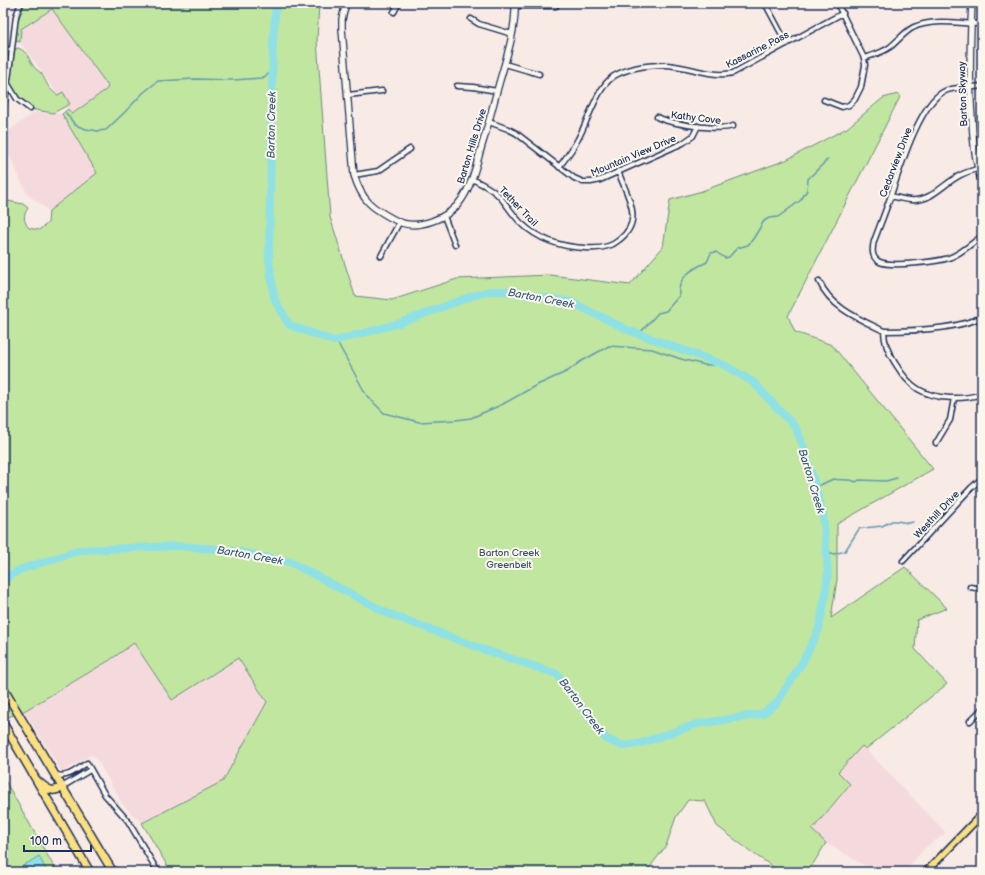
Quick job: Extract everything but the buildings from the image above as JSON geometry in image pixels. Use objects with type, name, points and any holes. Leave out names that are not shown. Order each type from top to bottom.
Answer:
[{"type":"highway","points":[[3,688],[113,872]]},
{"type":"highway","points":[[3,723],[90,872]]},
{"type":"highway","points":[[36,780],[49,790],[55,791],[62,787]]},
{"type":"main road","points":[[926,872],[982,814]]},
{"type":"street","points":[[3,114],[16,16],[21,3]]},
{"type":"street","name":"Barton Hills Drive","points":[[346,3],[342,19],[342,29],[354,175],[362,196],[379,211],[399,223],[410,226],[419,225],[444,216],[455,208],[462,200],[472,179],[505,64],[515,20],[515,5]]},
{"type":"street","points":[[394,12],[399,3]]},
{"type":"street","points":[[623,3],[628,6],[652,3]]},
{"type":"street","points":[[765,3],[787,44]]},
{"type":"street","points":[[824,100],[842,107],[848,105],[855,99],[861,87],[864,75],[864,58],[837,3]]},
{"type":"street","name":"Barton Skyway","points":[[972,3],[970,24],[970,88],[974,150],[982,183]]},
{"type":"street","points":[[515,5],[556,6]]},
{"type":"street","name":"Kassarine Pass","points":[[559,167],[578,141],[600,93],[613,77],[636,68],[655,65],[681,67],[723,75],[733,73],[843,13]]},
{"type":"street","points":[[471,19],[480,24],[512,34]]},
{"type":"street","points":[[864,58],[876,55],[890,47],[902,35],[922,24],[934,22],[982,24]]},
{"type":"street","points":[[3,49],[12,50]]},
{"type":"street","points":[[505,64],[539,74]]},
{"type":"street","points":[[8,84],[17,99],[30,109]]},
{"type":"street","points":[[457,86],[497,91]]},
{"type":"street","name":"Cedarview Drive","points":[[982,86],[952,89],[943,92],[932,102],[920,122],[905,154],[872,246],[872,253],[875,259],[885,264],[936,261],[953,257],[982,236]]},
{"type":"street","points":[[348,95],[382,91]]},
{"type":"street","name":"Kathy Cove","points":[[656,117],[665,121],[698,126],[726,128],[733,126]]},
{"type":"street","name":"Mountain View Drive","points":[[489,122],[516,133],[574,178],[583,182],[600,180],[682,143],[693,136],[698,126]]},
{"type":"street","points":[[354,175],[378,171],[410,149]]},
{"type":"street","points":[[891,196],[907,200],[925,198],[957,177],[978,169]]},
{"type":"street","name":"Tether Trail","points":[[472,179],[492,190],[499,196],[521,222],[535,234],[566,246],[599,249],[619,241],[626,234],[632,224],[632,207],[618,171]]},
{"type":"street","points":[[444,216],[455,245]]},
{"type":"street","points":[[381,256],[399,223]]},
{"type":"street","points":[[819,281],[822,288],[840,308],[884,331],[940,328],[982,316]]},
{"type":"street","points":[[884,331],[885,340],[890,355],[908,381],[918,389],[941,397],[954,398],[982,394]]},
{"type":"street","points":[[936,443],[950,420],[954,398]]},
{"type":"street","name":"Westhill Drive","points":[[903,561],[982,478]]},
{"type":"street","points":[[970,588],[982,589]]},
{"type":"street","points":[[970,721],[982,709]]},
{"type":"street","points":[[54,774],[58,776],[67,775],[87,763],[106,795],[128,821],[158,872]]},
{"type":"street","points":[[62,787],[90,770]]},
{"type":"shaded area","points":[[52,9],[108,85],[107,89],[72,114],[20,42],[21,30]]},
{"type":"shaded area","points":[[35,112],[62,114],[97,173],[49,211],[27,194],[3,141],[3,135]]},
{"type":"shaded area","points":[[134,643],[172,700],[238,658],[267,702],[223,781],[142,823],[123,805],[98,761],[92,754],[62,772],[24,711],[110,660]]},
{"type":"shaded area","points":[[862,745],[946,833],[926,847],[904,872],[876,872],[826,843],[811,831],[850,784],[838,772]]},
{"type":"green space","name":"Barton Creek Greenbelt","points":[[25,3],[319,3],[317,41],[330,217],[355,296],[392,300],[457,279],[550,275],[630,285],[663,247],[670,200],[702,191],[786,160],[847,128],[883,98],[898,94],[900,97],[788,316],[795,332],[832,345],[933,469],[837,524],[837,580],[831,618],[905,567],[947,608],[917,620],[915,649],[947,684],[866,749],[862,746],[838,772],[850,784],[812,830],[826,843],[808,872],[781,872],[717,826],[705,801],[688,800],[676,817],[666,846],[646,872],[171,872],[142,823],[223,781],[267,702],[238,658],[172,700],[134,643],[110,660],[24,711],[3,719],[3,200],[23,204],[28,208],[25,213],[26,223],[29,228],[39,230],[48,223],[49,211],[97,173],[62,114],[68,109],[72,114],[107,89],[108,86],[52,9],[21,29],[20,42],[16,41],[17,23]]},
{"type":"green space","points":[[18,48],[26,54],[52,90],[58,95],[63,92],[70,104],[53,113],[30,109],[17,99],[8,84],[12,50]]},
{"type":"green space","points":[[3,777],[57,872],[3,872]]},
{"type":"water","points":[[39,856],[47,872],[13,872]]},
{"type":"waterway","name":"Barton Creek","points":[[3,580],[19,570],[81,550],[179,546],[229,550],[290,562],[387,613],[482,649],[557,674],[606,739],[623,746],[638,744],[697,724],[762,714],[777,703],[803,661],[819,629],[828,573],[823,513],[805,451],[796,428],[753,382],[724,365],[628,330],[571,302],[504,291],[490,291],[472,296],[400,323],[334,341],[289,325],[274,298],[269,259],[273,43],[276,3]]},
{"type":"waterway","points":[[66,113],[75,125],[98,131],[106,130],[143,93],[158,81],[262,78],[272,72]]},
{"type":"waterway","points":[[639,334],[658,313],[666,311],[679,296],[680,284],[683,279],[691,271],[707,262],[711,253],[716,252],[725,258],[729,257],[737,248],[748,245],[764,221],[769,218],[778,217],[801,200],[807,190],[808,179],[828,159]]},
{"type":"waterway","points":[[336,340],[367,396],[384,413],[419,422],[471,418],[503,404],[535,386],[568,371],[580,362],[609,346],[652,349],[705,365],[724,365]]},
{"type":"waterway","points":[[816,487],[833,479],[850,480],[856,482],[859,480],[886,481],[897,478]]},
{"type":"waterway","points":[[826,551],[834,554],[845,551],[859,529],[882,526],[892,521],[908,523],[913,522]]}]
